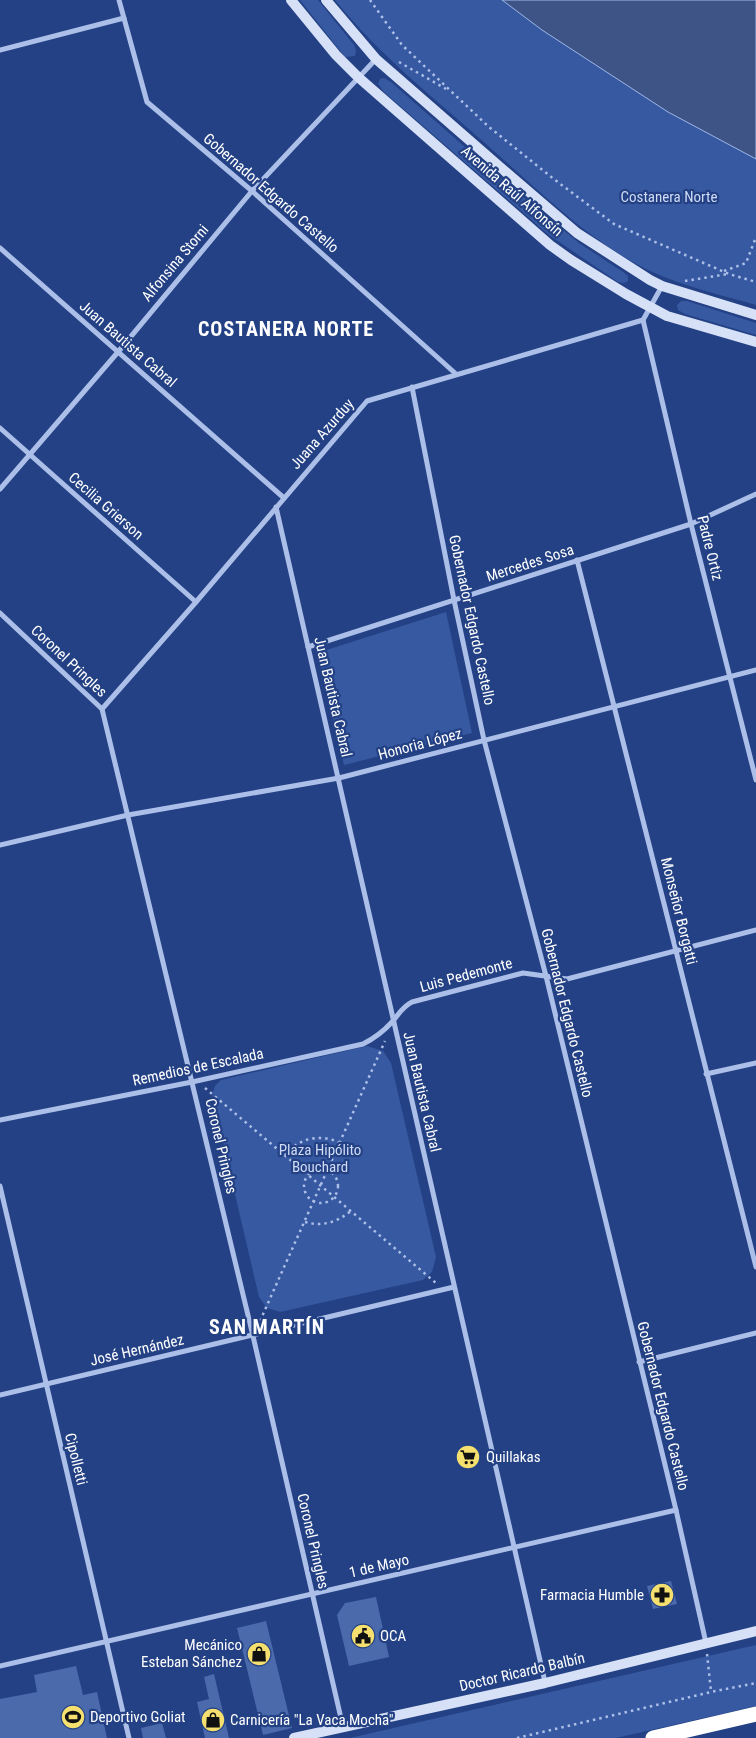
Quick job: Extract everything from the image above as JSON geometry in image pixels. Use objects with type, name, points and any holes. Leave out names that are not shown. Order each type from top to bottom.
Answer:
[{"type":"highway","points":[[653,1738],[756,1714]]},
{"type":"main road","name":"Avenida Raúl Alfonsín","points":[[291,0],[336,55],[358,77],[550,245],[610,284],[667,316],[756,342]]},
{"type":"main road","name":"Avenida Raúl Alfonsín","points":[[326,0],[376,59],[577,233],[662,286],[756,315]]},
{"type":"main road","name":"Doctor Ricardo Balbín","points":[[294,1738],[546,1683],[756,1631]]},
{"type":"street","name":"Gobernador Edgardo Castello","points":[[119,0],[148,102],[252,191],[456,374]]},
{"type":"street","points":[[0,50],[124,18]]},
{"type":"street","name":"Alfonsina Storni","points":[[0,489],[118,352],[252,191],[376,59]]},
{"type":"street","name":"Juan Bautista Cabral","points":[[0,248],[284,498]]},
{"type":"street","points":[[643,320],[662,286]]},
{"type":"street","name":"Juana Azurduy","points":[[102,709],[196,602],[367,400],[643,320]]},
{"type":"street","name":"Padre Ortiz","points":[[643,320],[691,524],[756,780]]},
{"type":"street","name":"Gobernador Edgardo Castello","points":[[412,387],[484,740],[546,976],[676,1510],[706,1643]]},
{"type":"street","name":"Cecilia Grierson","points":[[0,428],[196,602]]},
{"type":"street","name":"Mercedes Sosa","points":[[308,647],[691,524],[756,494]]},
{"type":"street","name":"Juan Bautista Cabral","points":[[276,507],[546,1683]]},
{"type":"street","name":"Monseñor Borgatti","points":[[577,560],[756,1267]]},
{"type":"street","name":"Coronel Pringles","points":[[0,613],[102,709],[194,1081],[343,1727]]},
{"type":"street","name":"Honoria López","points":[[0,845],[128,816],[339,778],[756,670]]},
{"type":"street","name":"Luis Pedemonte","points":[[393,1021],[404,1006],[412,1002],[523,973],[567,980],[756,930]]},
{"type":"street","name":"Remedios de Escalada","points":[[0,1120],[194,1081],[363,1044],[378,1036],[393,1021]]},
{"type":"street","points":[[706,1074],[756,1063]]},
{"type":"street","name":"Cipolletti","points":[[0,1186],[45,1384],[108,1641],[129,1738]]},
{"type":"street","name":"José Hernández","points":[[0,1395],[454,1288]]},
{"type":"street","points":[[639,1362],[756,1333]]},
{"type":"street","name":"1 de Mayo","points":[[0,1666],[676,1510]]},
{"type":"path","points":[[370,0],[402,45],[489,127],[614,224],[729,274],[756,282]]},
{"type":"path","points":[[388,69],[395,59],[452,92]]},
{"type":"path","points":[[724,271],[746,263],[756,237]]},
{"type":"path","points":[[682,292],[685,280],[729,274]]},
{"type":"path","points":[[253,1336],[340,1144],[393,1021]]},
{"type":"path","points":[[194,1081],[351,1210],[444,1290]]},
{"type":"path","points":[[285,1155],[291,1148],[304,1140],[318,1137],[340,1144]]},
{"type":"path","points":[[315,1170],[328,1171],[335,1177],[338,1189],[327,1202],[314,1202],[307,1197],[304,1182],[315,1170]]},
{"type":"path","points":[[305,1222],[328,1224],[342,1218],[351,1210]]},
{"type":"path","points":[[706,1643],[712,1692]]},
{"type":"path","points":[[517,1738],[756,1683]]},
{"type":"green space","points":[[300,0],[318,0],[354,45],[356,50],[355,56],[345,57]]},
{"type":"green space","name":"Costanera Norte","points":[[335,0],[502,0],[542,30],[668,112],[756,159],[756,305],[692,287],[646,269],[611,249],[556,206],[388,58]]},
{"type":"green space","points":[[384,78],[579,243],[628,276],[628,281],[624,283],[618,282],[549,235],[384,92],[378,84],[380,79]]},
{"type":"green space","points":[[681,301],[687,301],[756,323],[756,335],[685,314],[678,310],[677,305]]},
{"type":"green space","points":[[446,612],[472,733],[344,765],[317,653]]},
{"type":"green space","name":"Plaza Hipólito Bouchard","points":[[367,1046],[383,1051],[391,1063],[436,1257],[432,1272],[423,1280],[280,1312],[267,1308],[259,1297],[212,1096],[215,1086],[221,1080]]},
{"type":"green space","points":[[756,1645],[756,1706],[616,1738],[350,1738]]},
{"type":"shaded area","points":[[502,0],[756,0],[756,159],[668,112],[542,30]]},
{"type":"building","name":"Farmacia Humble","points":[[671,1581],[677,1604],[653,1609],[647,1586]]},
{"type":"building","name":"OCA","points":[[376,1597],[389,1657],[349,1666],[337,1615],[345,1603]]},
{"type":"building","name":"Mecánico Esteban Sánchez","points":[[266,1621],[292,1728],[263,1735],[237,1628]]},
{"type":"building","name":"Deportivo Goliat","points":[[76,1666],[83,1695],[97,1692],[107,1738],[0,1738],[0,1699],[37,1692],[34,1675]]},
{"type":"building","name":"Carnicería \"La Vaca Mocha\"","points":[[214,1674],[229,1738],[205,1738],[197,1702],[209,1699],[204,1677]]},
{"type":"building","points":[[162,1723],[166,1738],[143,1738],[141,1728]]},
{"type":"place","name":"Quillakas","points":[[468,1457]]},
{"type":"place","name":"Farmacia Humble","points":[[662,1595]]},
{"type":"place","name":"OCA","points":[[363,1636]]},
{"type":"place","name":"Mecánico Esteban Sánchez","points":[[259,1654]]},
{"type":"place","name":"Deportivo Goliat","points":[[73,1717]]},
{"type":"place","name":"Carnicería \"La Vaca Mocha\"","points":[[213,1720]]},
{"type":"district","name":"COSTANERA NORTE","points":[[286,329]]},
{"type":"district","name":"SAN MARTÍN","points":[[267,1327]]}]
